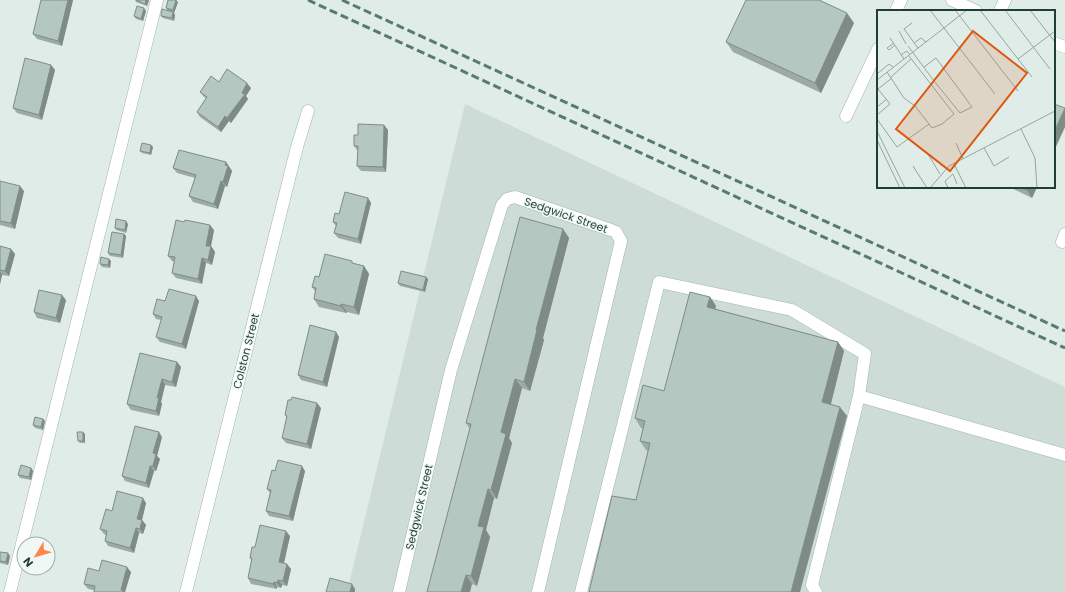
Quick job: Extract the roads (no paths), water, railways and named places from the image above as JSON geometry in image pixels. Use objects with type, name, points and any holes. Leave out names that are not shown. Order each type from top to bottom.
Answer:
[{"type":"street","points":[[10,592],[157,0]]},
{"type":"street","points":[[896,10],[901,0]]},
{"type":"street","points":[[952,0],[974,10]]},
{"type":"street","points":[[1000,10],[1005,0]]},
{"type":"street","points":[[1055,43],[1065,47]]},
{"type":"street","points":[[846,116],[877,51]]},
{"type":"street","name":"Colston Street","points":[[186,592],[297,147],[308,111]]},
{"type":"street","name":"Sedgwick Street","points":[[399,592],[451,370],[502,205],[507,199],[515,197],[616,232],[621,241],[538,592]]},
{"type":"street","points":[[581,592],[659,282],[792,310],[865,354],[859,396],[812,585],[816,592]]},
{"type":"street","points":[[859,396],[1065,455]]},
{"type":"railway","points":[[308,0],[1065,348]]},
{"type":"railway","points":[[342,0],[1065,331]]}]
